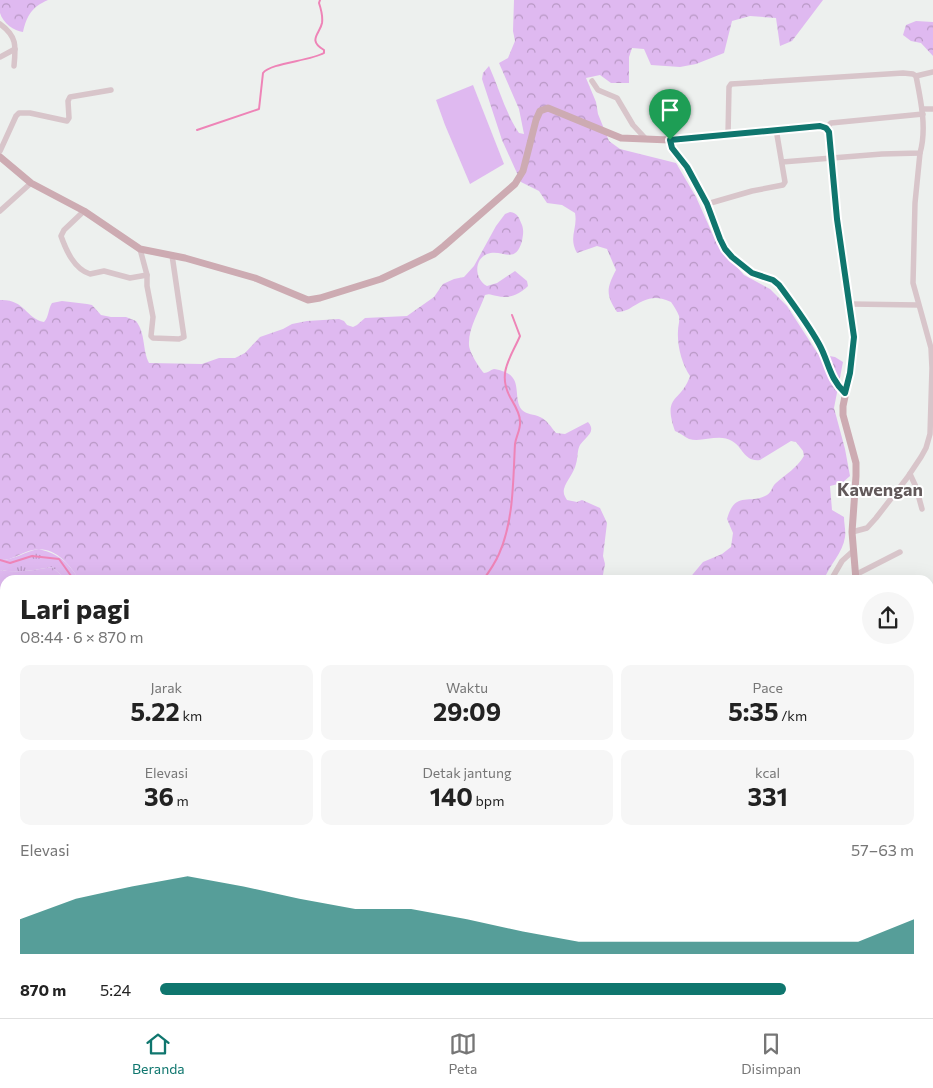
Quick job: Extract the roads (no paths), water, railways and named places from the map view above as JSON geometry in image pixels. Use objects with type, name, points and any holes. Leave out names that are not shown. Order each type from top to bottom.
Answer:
[{"type":"main road","points":[[0,156],[31,183],[84,211],[140,249],[172,255],[255,278],[308,300],[381,279],[427,257],[444,246],[515,184],[523,170],[536,120],[540,111],[544,108],[619,138],[670,140],[776,129],[820,126],[826,128],[829,132],[837,219],[850,304],[854,346],[843,415],[856,463],[852,532],[856,575]]},
{"type":"street","points":[[0,24],[12,34],[15,48],[14,66]]},
{"type":"street","points":[[0,57],[15,48]]},
{"type":"street","points":[[728,135],[729,87],[732,84],[893,74],[912,74],[916,76],[933,72]]},
{"type":"street","points":[[852,532],[870,525],[910,474],[926,448],[930,434],[931,348],[913,283],[915,203],[922,146],[922,112],[916,76]]},
{"type":"street","points":[[592,81],[598,90],[617,98],[633,125],[646,139]]},
{"type":"street","points":[[0,151],[19,113],[30,113],[67,121],[70,118],[68,101],[70,97],[111,90]]},
{"type":"street","points":[[826,128],[831,123],[933,109]]},
{"type":"street","points":[[707,204],[752,191],[782,186],[785,182],[776,129]]},
{"type":"street","points":[[670,140],[672,148],[687,167],[707,204],[725,249],[752,273],[773,280],[779,285],[819,343],[832,378],[845,393]]},
{"type":"street","points":[[782,162],[920,153]]},
{"type":"street","points":[[0,211],[31,183]]},
{"type":"street","points":[[84,211],[64,230],[61,236],[70,256],[78,267],[90,274],[104,271],[130,278],[147,275]]},
{"type":"street","points":[[140,249],[147,275],[147,286],[153,317],[152,338],[184,337],[172,255]]},
{"type":"street","points":[[850,304],[918,305]]},
{"type":"street","points":[[910,474],[922,509]]},
{"type":"street","points":[[834,575],[842,561],[853,551]]},
{"type":"street","points":[[861,575],[900,552]]},
{"type":"waterway","points":[[197,130],[259,109],[263,73],[267,70],[324,53],[324,50],[315,40],[322,23],[320,0]]},
{"type":"waterway","points":[[487,575],[496,561],[508,528],[512,500],[515,444],[520,424],[519,415],[506,388],[505,380],[509,358],[520,336],[512,315]]},
{"type":"waterway","points":[[0,560],[10,563],[32,556],[59,559],[70,575]]},
{"type":"district","name":"Kawengan","points":[[880,490]]}]
